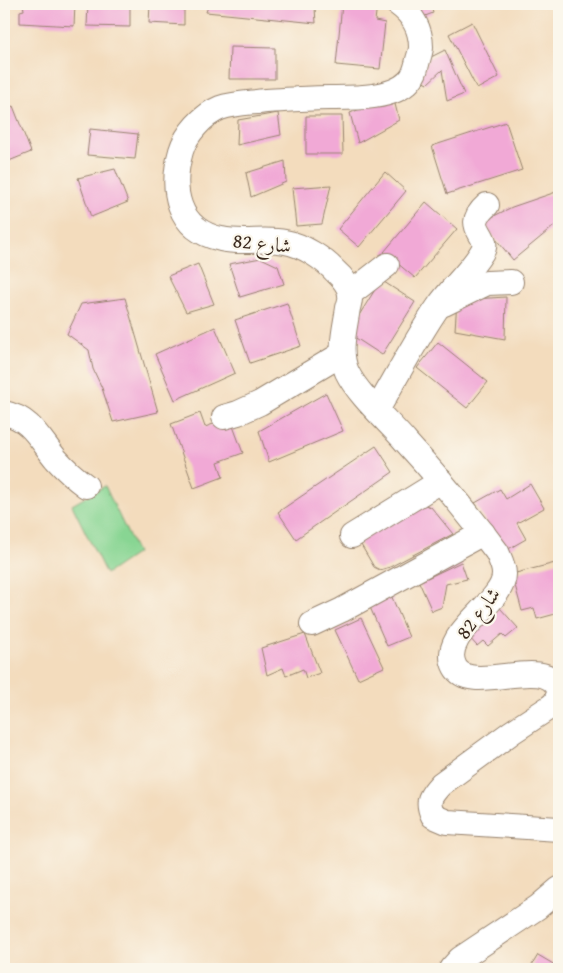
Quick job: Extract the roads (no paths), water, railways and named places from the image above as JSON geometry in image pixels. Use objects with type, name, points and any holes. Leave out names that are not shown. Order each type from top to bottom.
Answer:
[{"type":"street","name":"شارع 82","points":[[398,4],[408,11],[416,22],[421,48],[416,71],[408,82],[387,94],[364,98],[305,98],[242,103],[221,108],[209,115],[194,128],[181,150],[176,176],[176,191],[179,204],[186,218],[197,229],[221,239],[284,241],[297,245],[336,271],[346,283],[351,293],[342,354],[346,370],[359,391],[441,480],[483,533],[502,562],[504,575],[500,588],[456,640],[452,652],[452,662],[456,670],[462,675],[471,678],[517,675],[546,676],[552,678],[559,690]]},
{"type":"street","points":[[377,410],[438,307],[482,251],[483,239],[475,221],[479,212],[487,205]]},
{"type":"street","points":[[351,293],[387,265]]},
{"type":"street","points":[[438,307],[486,283],[511,282]]},
{"type":"street","points":[[224,417],[260,403],[342,354]]},
{"type":"street","points":[[4,413],[29,424],[63,466],[86,486]]},
{"type":"street","points":[[352,536],[441,480]]},
{"type":"street","points":[[312,624],[342,610],[483,533]]},
{"type":"street","points":[[559,694],[556,703],[550,708],[512,732],[441,784],[432,794],[429,801],[433,816],[447,822],[501,827],[559,829]]},
{"type":"street","points":[[451,969],[460,959],[538,907],[559,888]]}]
